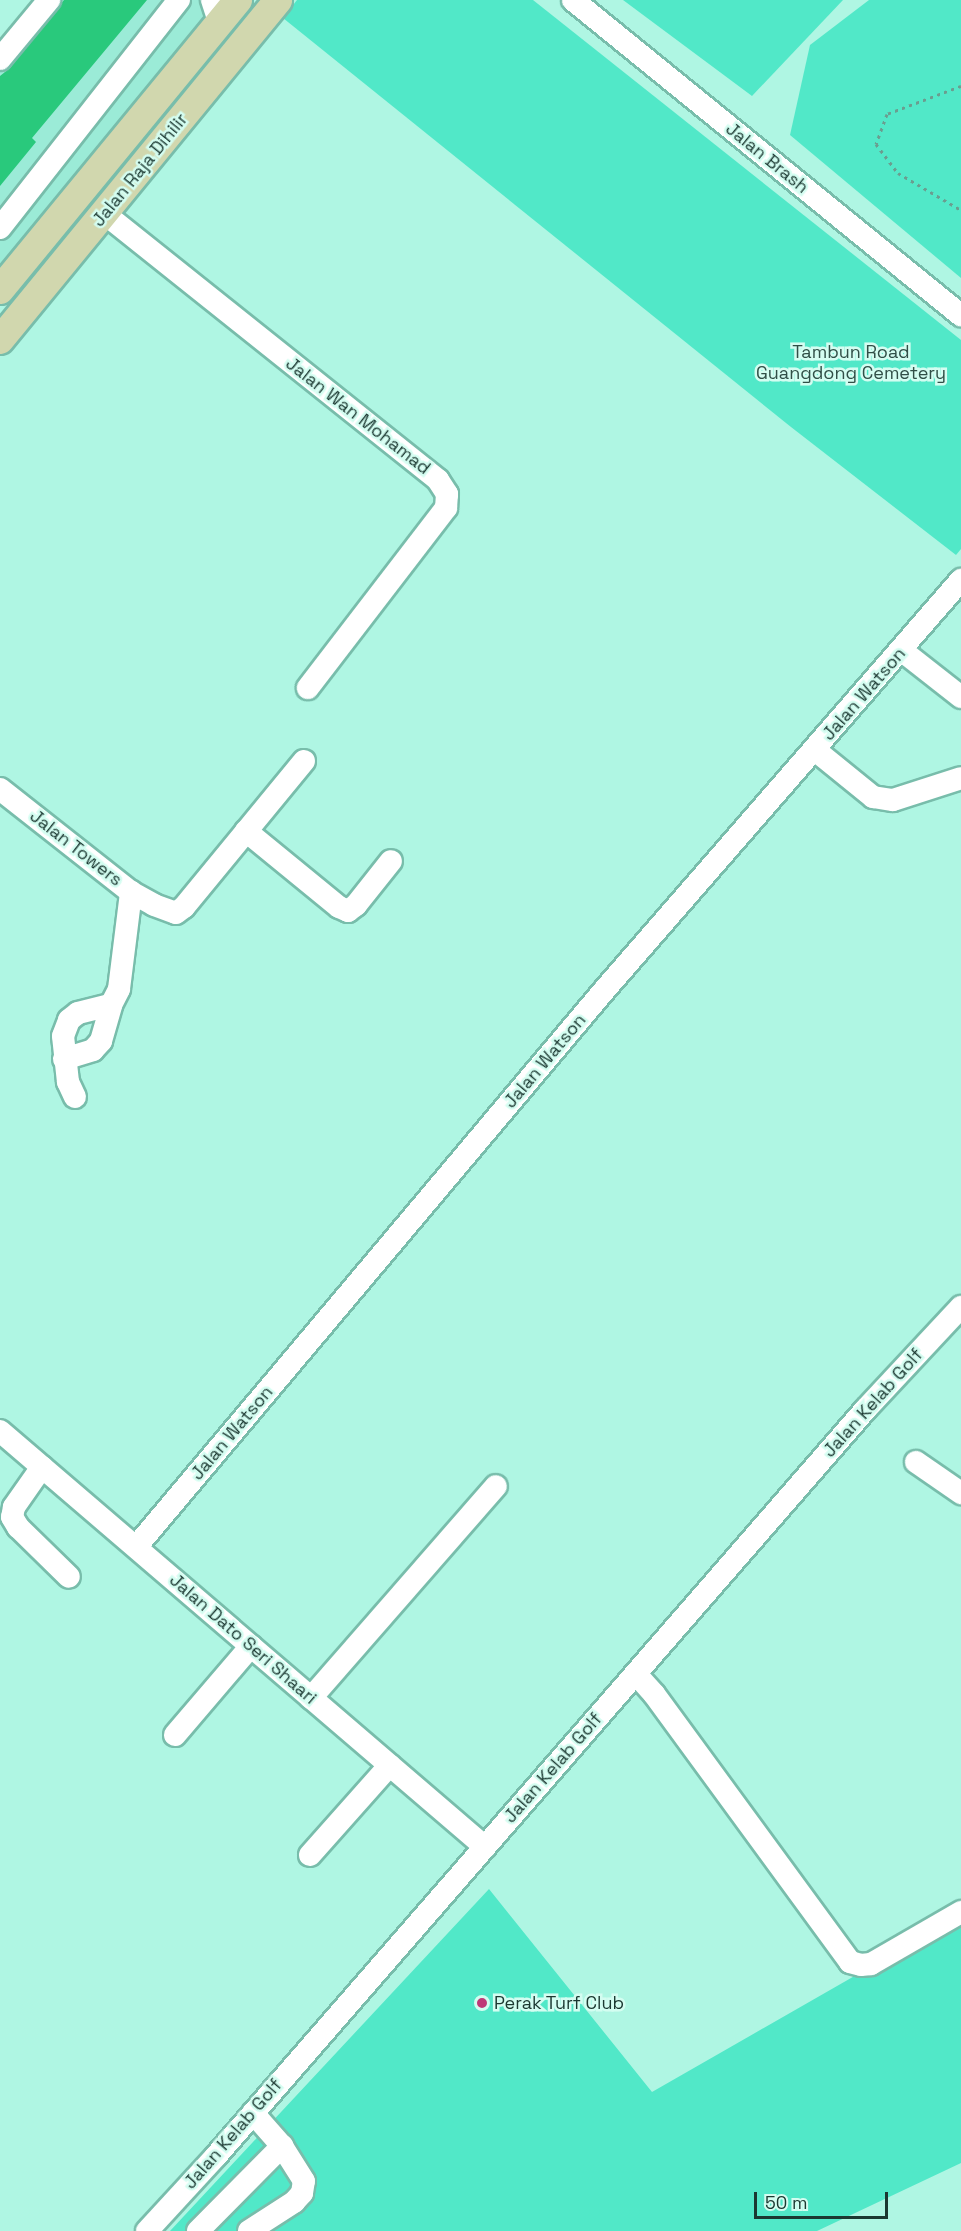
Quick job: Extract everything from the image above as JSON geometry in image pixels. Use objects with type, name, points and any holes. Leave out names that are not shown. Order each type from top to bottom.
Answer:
[{"type":"main road","name":"Jalan Raja Dihilir","points":[[0,290],[216,11],[238,0]]},
{"type":"main road","name":"Jalan Raja Dihilir","points":[[0,340],[278,0]]},
{"type":"street","points":[[0,59],[49,0]]},
{"type":"street","points":[[0,228],[179,0]]},
{"type":"street","name":"Jalan Brash","points":[[573,0],[961,315]]},
{"type":"street","name":"Jalan Wan Mohamad","points":[[105,214],[438,480],[447,494],[446,508],[308,688]]},
{"type":"street","name":"Jalan Watson","points":[[136,1547],[594,1003],[961,580]]},
{"type":"street","points":[[901,650],[961,697]]},
{"type":"street","points":[[815,750],[873,797],[893,800],[961,778]]},
{"type":"street","points":[[131,892],[154,905],[176,913],[184,907],[304,761]]},
{"type":"street","name":"Jalan Towers","points":[[0,789],[131,892],[119,989],[111,1005],[100,1041],[93,1050],[64,1059]]},
{"type":"street","points":[[246,831],[339,907],[348,910],[356,905],[391,861]]},
{"type":"street","points":[[75,1097],[68,1082],[64,1059],[63,1036],[69,1020],[78,1013],[111,1005]]},
{"type":"street","name":"Jalan Kelab Golf","points":[[147,2231],[253,2113],[865,1410],[961,1307]]},
{"type":"street","name":"Jalan Dato Seri Shaari","points":[[0,1431],[485,1847]]},
{"type":"street","points":[[916,1462],[961,1493]]},
{"type":"street","points":[[42,1467],[14,1507],[12,1517],[18,1527],[69,1577]]},
{"type":"street","points":[[311,1698],[496,1486]]},
{"type":"street","points":[[175,1735],[251,1646]]},
{"type":"street","points":[[636,1674],[654,1694],[850,1962],[861,1965],[871,1964],[961,1912]]},
{"type":"street","points":[[310,1855],[390,1765]]},
{"type":"street","points":[[249,2231],[294,2202],[302,2193],[304,2181],[282,2146],[253,2113]]},
{"type":"street","points":[[198,2231],[282,2146]]},
{"type":"path","points":[[961,86],[887,114],[876,144],[898,173],[961,210]]},
{"type":"shaded area","points":[[35,0],[218,0],[0,266],[0,42]]},
{"type":"green space","name":"Tambun Road Guangdong Cemetery","points":[[297,0],[533,0],[961,340],[961,549],[956,555],[791,427],[283,18]]},
{"type":"green space","points":[[623,0],[843,0],[752,96]]},
{"type":"green space","points":[[869,0],[961,0],[961,278],[790,135],[810,45]]},
{"type":"green space","name":"Perak Turf Club","points":[[489,1889],[652,2092],[961,1915],[961,2163],[817,2231],[170,2231]]},
{"type":"building","points":[[64,0],[147,0],[32,138],[36,142],[0,186],[0,76],[10,68]]},
{"type":"place","name":"Perak Turf Club","points":[[482,2003]]}]
